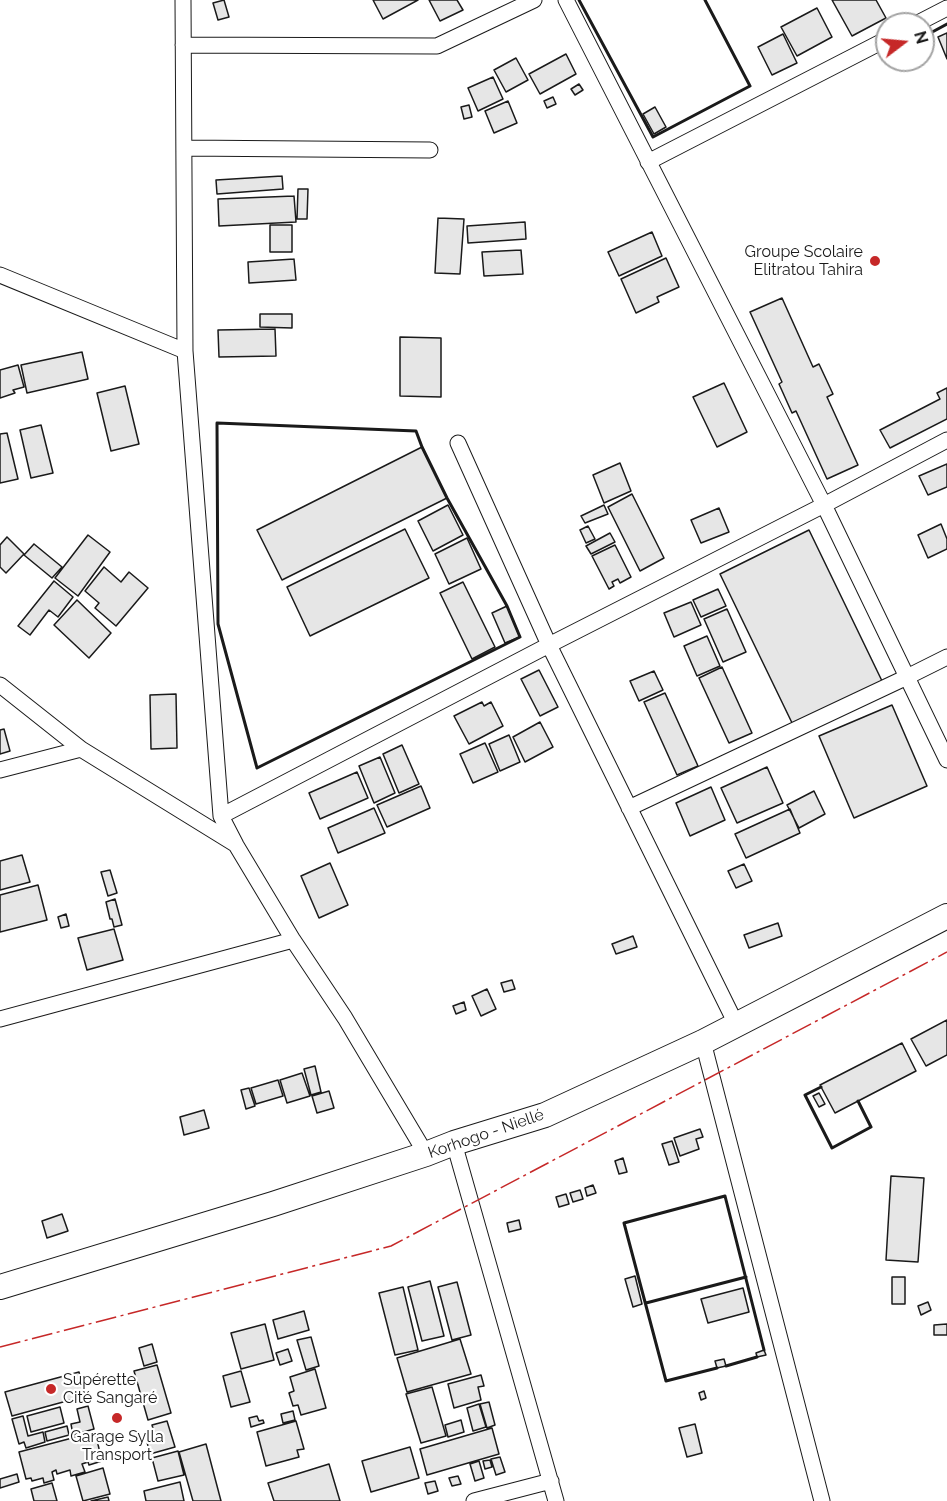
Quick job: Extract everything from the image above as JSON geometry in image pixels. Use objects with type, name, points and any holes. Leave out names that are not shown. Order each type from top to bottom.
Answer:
[{"type":"main road","name":"Korhogo - Niellé","points":[[0,1287],[273,1204],[545,1114],[703,1042],[947,916]]},
{"type":"street","points":[[183,0],[185,351],[222,816],[293,940],[345,1018],[426,1154]]},
{"type":"street","points":[[183,45],[437,46],[534,0]]},
{"type":"street","points":[[566,0],[824,505],[947,760]]},
{"type":"street","points":[[648,162],[875,45]]},
{"type":"street","points":[[184,148],[430,150]]},
{"type":"street","points":[[0,275],[185,351]]},
{"type":"street","points":[[222,816],[947,440]]},
{"type":"street","points":[[458,443],[549,645],[736,1024]]},
{"type":"street","points":[[629,808],[947,657]]},
{"type":"street","points":[[0,685],[81,749],[236,844]]},
{"type":"street","points":[[0,770],[81,749]]},
{"type":"street","points":[[0,1018],[293,940]]},
{"type":"street","points":[[703,1042],[822,1501]]},
{"type":"street","points":[[454,1143],[556,1501]]},
{"type":"street","points":[[474,1501],[551,1481]]},
{"type":"building","points":[[224,0],[229,17],[218,20],[213,3]]},
{"type":"building","points":[[373,0],[418,0],[383,19]]},
{"type":"building","points":[[429,0],[457,0],[463,10],[440,21]]},
{"type":"building","points":[[832,0],[876,0],[883,12],[875,12],[875,24],[852,36]]},
{"type":"building","points":[[817,8],[832,37],[797,56],[781,27]]},
{"type":"building","points":[[947,33],[947,59],[938,37]]},
{"type":"building","points":[[783,34],[797,63],[772,75],[758,47]]},
{"type":"building","points":[[566,54],[576,74],[540,94],[529,74]]},
{"type":"building","points":[[516,58],[528,80],[506,92],[494,70]]},
{"type":"building","points":[[493,77],[503,99],[478,111],[468,88]]},
{"type":"building","points":[[579,84],[583,90],[575,95],[571,89]]},
{"type":"building","points":[[553,97],[556,104],[547,108],[544,101]]},
{"type":"building","points":[[508,101],[517,123],[494,133],[485,111]]},
{"type":"building","points":[[469,105],[472,117],[464,119],[461,107]]},
{"type":"building","points":[[655,107],[666,127],[654,134],[643,114]]},
{"type":"building","points":[[282,176],[283,189],[217,194],[216,180]]},
{"type":"building","points":[[298,189],[308,189],[307,219],[297,219]]},
{"type":"building","points":[[294,196],[296,222],[219,226],[218,199]]},
{"type":"building","points":[[438,218],[464,219],[460,274],[435,273]]},
{"type":"building","points":[[525,222],[526,239],[468,243],[467,226]]},
{"type":"building","points":[[270,225],[292,225],[292,252],[270,252]]},
{"type":"building","points":[[652,232],[662,256],[619,276],[608,252]]},
{"type":"building","points":[[521,250],[523,274],[484,276],[482,252]]},
{"type":"building","points":[[666,258],[679,287],[657,297],[659,302],[636,313],[621,279]]},
{"type":"building","points":[[294,259],[296,280],[249,283],[248,262]]},
{"type":"building","points":[[782,298],[813,367],[819,364],[833,394],[827,397],[858,465],[827,479],[796,411],[792,413],[779,384],[782,382],[750,312]]},
{"type":"building","points":[[260,314],[292,314],[292,328],[260,327]]},
{"type":"building","points":[[275,329],[276,356],[219,357],[218,330]]},
{"type":"building","points":[[400,337],[441,338],[441,397],[400,396]]},
{"type":"building","points":[[82,352],[88,379],[27,393],[21,365]]},
{"type":"building","points":[[18,365],[24,387],[13,390],[15,393],[0,398],[0,370]]},
{"type":"building","points":[[724,383],[747,432],[717,447],[693,397]]},
{"type":"building","points":[[125,386],[139,444],[111,451],[97,393]]},
{"type":"building","points":[[947,388],[947,419],[890,448],[880,430],[940,399],[937,393]]},
{"type":"building","points":[[41,425],[53,473],[31,478],[20,430]]},
{"type":"building","points":[[7,433],[18,479],[0,483],[0,434]]},
{"type":"building","points":[[422,447],[447,498],[282,580],[257,530]]},
{"type":"building","points":[[620,463],[631,491],[604,503],[593,475]]},
{"type":"building","points":[[947,464],[947,487],[928,495],[919,476]]},
{"type":"building","points":[[632,494],[664,558],[640,571],[608,507]]},
{"type":"building","points":[[448,505],[463,535],[433,551],[418,521]]},
{"type":"building","points":[[604,505],[608,514],[585,523],[581,516]]},
{"type":"building","points":[[719,508],[729,532],[701,543],[691,520]]},
{"type":"building","points":[[941,524],[947,539],[947,549],[928,558],[918,535]]},
{"type":"building","points":[[588,526],[595,539],[586,543],[580,530]]},
{"type":"building","points":[[405,529],[429,578],[310,636],[287,587]]},
{"type":"building","points":[[809,530],[883,683],[794,727],[720,574]]},
{"type":"building","points":[[610,533],[615,542],[591,554],[586,546]]},
{"type":"building","points":[[88,535],[110,552],[78,596],[55,578]]},
{"type":"building","points":[[7,537],[24,554],[6,573],[0,567],[0,545]]},
{"type":"building","points":[[467,538],[481,569],[449,584],[435,554]]},
{"type":"building","points":[[34,544],[62,567],[52,578],[24,555]]},
{"type":"building","points":[[615,545],[631,577],[620,583],[618,579],[612,582],[614,586],[609,589],[592,556]]},
{"type":"building","points":[[104,567],[121,582],[129,572],[148,588],[116,626],[95,608],[99,603],[85,591]]},
{"type":"building","points":[[54,581],[73,597],[58,617],[49,610],[30,635],[18,626]]},
{"type":"building","points":[[463,582],[495,647],[472,659],[440,593]]},
{"type":"building","points":[[718,589],[726,606],[701,617],[693,600]]},
{"type":"building","points":[[77,600],[111,633],[89,658],[54,625]]},
{"type":"building","points":[[691,602],[701,625],[674,637],[664,613]]},
{"type":"building","points":[[507,606],[520,637],[505,643],[492,613]]},
{"type":"building","points":[[727,609],[746,652],[723,662],[704,619]]},
{"type":"building","points":[[707,636],[720,666],[697,676],[684,646]]},
{"type":"building","points":[[722,667],[752,733],[729,743],[699,678]]},
{"type":"building","points":[[539,670],[558,707],[540,716],[521,679]]},
{"type":"building","points":[[654,671],[663,690],[639,701],[630,681]]},
{"type":"building","points":[[665,693],[698,766],[677,775],[644,702]]},
{"type":"building","points":[[176,694],[177,748],[151,749],[150,695]]},
{"type":"building","points":[[482,702],[484,706],[491,702],[503,726],[469,744],[454,716]]},
{"type":"building","points":[[892,705],[927,786],[854,818],[819,736]]},
{"type":"building","points":[[540,722],[553,747],[525,762],[513,737]]},
{"type":"building","points":[[4,729],[10,751],[0,754],[0,730]]},
{"type":"building","points":[[509,735],[520,762],[500,771],[489,744]]},
{"type":"building","points":[[485,743],[498,772],[473,783],[460,754]]},
{"type":"building","points":[[402,745],[419,784],[399,793],[383,754]]},
{"type":"building","points":[[380,757],[395,793],[374,803],[359,766]]},
{"type":"building","points":[[767,767],[783,803],[737,823],[721,788]]},
{"type":"building","points":[[357,772],[368,798],[320,819],[309,793]]},
{"type":"building","points":[[421,786],[430,808],[387,827],[377,805]]},
{"type":"building","points":[[711,787],[725,820],[690,836],[676,803]]},
{"type":"building","points":[[814,791],[825,814],[799,828],[787,805]]},
{"type":"building","points":[[374,808],[385,833],[338,853],[328,828]]},
{"type":"building","points":[[790,809],[800,833],[746,858],[735,834]]},
{"type":"building","points":[[22,855],[30,882],[0,890],[0,861]]},
{"type":"building","points":[[330,863],[348,905],[319,918],[301,876]]},
{"type":"building","points":[[744,864],[752,881],[736,888],[728,871]]},
{"type":"building","points":[[110,870],[117,893],[108,896],[101,872]]},
{"type":"building","points":[[38,885],[47,920],[0,932],[0,895]]},
{"type":"building","points":[[115,899],[122,925],[114,927],[106,902]]},
{"type":"building","points":[[66,914],[69,926],[61,928],[58,917]]},
{"type":"building","points":[[778,923],[782,936],[749,948],[744,935]]},
{"type":"building","points":[[114,929],[123,960],[87,970],[78,938]]},
{"type":"building","points":[[633,936],[637,947],[616,954],[612,944]]},
{"type":"building","points":[[512,980],[515,989],[504,992],[501,983]]},
{"type":"building","points":[[487,989],[496,1009],[481,1016],[472,996]]},
{"type":"building","points":[[464,1002],[466,1010],[456,1014],[453,1006]]},
{"type":"building","points":[[947,1020],[947,1055],[926,1066],[911,1039]]},
{"type":"building","points":[[902,1043],[916,1071],[835,1113],[820,1085]]},
{"type":"building","points":[[315,1066],[321,1092],[311,1095],[304,1069]]},
{"type":"building","points":[[302,1073],[310,1096],[287,1103],[280,1080]]},
{"type":"building","points":[[278,1080],[283,1096],[256,1104],[251,1088]]},
{"type":"building","points":[[249,1088],[255,1106],[246,1109],[241,1090]]},
{"type":"building","points":[[329,1091],[334,1108],[317,1113],[312,1096]]},
{"type":"building","points":[[819,1093],[825,1104],[819,1107],[813,1096]]},
{"type":"building","points":[[204,1110],[209,1128],[184,1135],[180,1117]]},
{"type":"building","points":[[700,1129],[703,1137],[696,1139],[699,1149],[680,1156],[674,1138]]},
{"type":"building","points":[[672,1141],[679,1162],[669,1165],[662,1144]]},
{"type":"building","points":[[623,1158],[627,1172],[619,1174],[615,1161]]},
{"type":"building","points":[[891,1176],[924,1178],[918,1262],[886,1260]]},
{"type":"building","points":[[593,1185],[596,1193],[587,1196],[585,1188]]},
{"type":"building","points":[[580,1190],[583,1199],[573,1202],[570,1193]]},
{"type":"building","points":[[566,1194],[569,1204],[559,1207],[556,1197]]},
{"type":"building","points":[[62,1214],[68,1231],[47,1238],[42,1221]]},
{"type":"building","points":[[519,1220],[521,1229],[509,1232],[507,1223]]},
{"type":"building","points":[[635,1276],[642,1304],[633,1307],[625,1279]]},
{"type":"building","points":[[892,1277],[905,1277],[905,1304],[892,1304]]},
{"type":"building","points":[[430,1281],[444,1336],[422,1341],[408,1287]]},
{"type":"building","points":[[457,1282],[471,1335],[452,1340],[438,1287]]},
{"type":"building","points":[[403,1287],[418,1350],[395,1355],[379,1293]]},
{"type":"building","points":[[743,1288],[749,1312],[708,1323],[701,1299]]},
{"type":"building","points":[[928,1302],[931,1310],[921,1315],[918,1306]]},
{"type":"building","points":[[304,1311],[309,1330],[278,1339],[273,1320]]},
{"type":"building","points":[[265,1324],[274,1360],[241,1369],[231,1333]]},
{"type":"building","points":[[947,1324],[947,1335],[934,1335],[934,1325]]},
{"type":"building","points":[[311,1337],[319,1366],[306,1370],[297,1340]]},
{"type":"building","points":[[460,1339],[471,1374],[407,1392],[397,1358]]},
{"type":"building","points":[[152,1344],[157,1362],[144,1366],[139,1348]]},
{"type":"building","points":[[288,1349],[292,1361],[280,1365],[276,1353]]},
{"type":"building","points":[[764,1350],[766,1355],[757,1357],[756,1353]]},
{"type":"building","points":[[724,1359],[726,1366],[717,1368],[715,1361]]},
{"type":"building","points":[[157,1365],[171,1413],[148,1420],[134,1371]]},
{"type":"building","points":[[315,1369],[326,1408],[301,1415],[298,1405],[293,1406],[289,1393],[294,1391],[290,1377]]},
{"type":"building","points":[[241,1371],[250,1402],[231,1407],[223,1376]]},
{"type":"building","points":[[79,1372],[85,1396],[12,1416],[5,1392]]},
{"type":"building","points":[[481,1375],[484,1386],[478,1387],[481,1400],[454,1408],[448,1384]]},
{"type":"building","points":[[432,1387],[446,1436],[421,1443],[406,1394]]},
{"type":"building","points":[[704,1391],[706,1398],[701,1400],[699,1393]]},
{"type":"building","points":[[489,1402],[495,1425],[487,1428],[480,1404]]},
{"type":"building","points":[[479,1404],[486,1427],[473,1431],[467,1408]]},
{"type":"building","points":[[88,1406],[94,1429],[73,1435],[71,1424],[80,1422],[77,1409]]},
{"type":"building","points":[[60,1407],[64,1423],[31,1432],[27,1416]]},
{"type":"building","points":[[293,1411],[295,1420],[283,1423],[281,1414]]},
{"type":"building","points":[[23,1416],[28,1436],[43,1432],[45,1442],[26,1448],[24,1442],[19,1444],[12,1419]]},
{"type":"building","points":[[257,1416],[259,1421],[263,1420],[264,1423],[251,1427],[249,1418]]},
{"type":"building","points":[[461,1420],[464,1432],[448,1437],[445,1425]]},
{"type":"building","points":[[167,1421],[175,1447],[150,1454],[145,1434],[154,1432],[152,1425]]},
{"type":"building","points":[[296,1421],[304,1449],[297,1450],[299,1457],[266,1466],[257,1432]]},
{"type":"building","points":[[695,1424],[702,1453],[687,1457],[679,1428]]},
{"type":"building","points":[[67,1426],[69,1435],[47,1441],[45,1432]]},
{"type":"building","points":[[492,1428],[499,1454],[427,1475],[420,1449]]},
{"type":"building","points":[[95,1432],[102,1461],[89,1465],[88,1462],[82,1464],[85,1472],[71,1476],[70,1470],[57,1474],[56,1470],[52,1472],[54,1480],[44,1483],[43,1478],[32,1481],[31,1478],[26,1479],[19,1452]]},
{"type":"building","points":[[206,1444],[221,1501],[193,1501],[179,1452]]},
{"type":"building","points":[[410,1447],[419,1478],[371,1492],[362,1461]]},
{"type":"building","points":[[178,1451],[184,1475],[158,1481],[152,1458]]},
{"type":"building","points":[[500,1457],[505,1472],[496,1475],[491,1459]]},
{"type":"building","points":[[490,1460],[492,1467],[485,1469],[483,1461]]},
{"type":"building","points":[[479,1461],[484,1478],[475,1481],[470,1464]]},
{"type":"building","points":[[329,1464],[340,1501],[274,1501],[268,1483]]},
{"type":"building","points":[[103,1468],[110,1494],[83,1501],[76,1476]]},
{"type":"building","points":[[17,1474],[19,1482],[0,1488],[0,1479]]},
{"type":"building","points":[[458,1476],[461,1484],[452,1486],[449,1478]]},
{"type":"building","points":[[435,1481],[438,1491],[428,1494],[425,1483]]},
{"type":"building","points":[[180,1482],[184,1501],[146,1501],[144,1491]]},
{"type":"building","points":[[52,1483],[57,1501],[34,1501],[31,1489]]},
{"type":"building","points":[[108,1497],[109,1501],[91,1501]]},
{"type":"wall","points":[[579,0],[653,137],[750,86],[705,0]]},
{"type":"wall","points":[[935,30],[947,24]]},
{"type":"wall","points":[[217,423],[416,431],[447,498],[507,606],[520,637],[257,768],[218,624],[217,423]]},
{"type":"wall","points":[[821,1087],[805,1095],[832,1148],[871,1127],[858,1101]]},
{"type":"wall","points":[[717,1368],[666,1381],[624,1223],[725,1196],[764,1350]]},
{"type":"wall","points":[[646,1303],[746,1277]]},
{"type":"wall","points":[[726,1366],[757,1357]]},
{"type":"power","points":[[0,1347],[391,1246],[947,952]]},
{"type":"place","name":"Groupe Scolaire Elitratou Tahira","points":[[875,261]]},
{"type":"place","name":"Supérette Cité Sangaré","points":[[51,1389]]},
{"type":"place","name":"Garage Sylla Transport","points":[[117,1418]]}]
